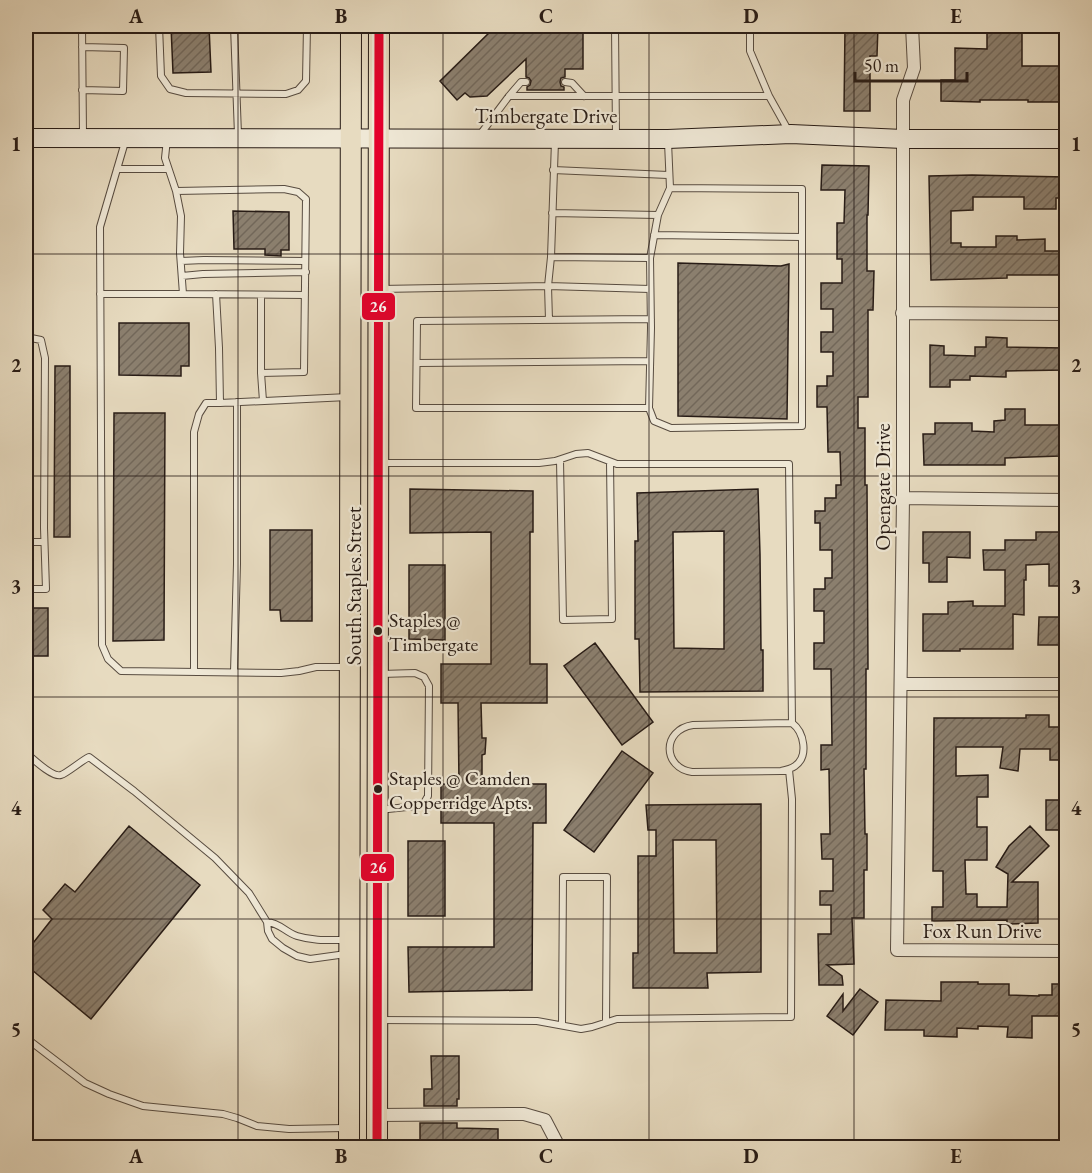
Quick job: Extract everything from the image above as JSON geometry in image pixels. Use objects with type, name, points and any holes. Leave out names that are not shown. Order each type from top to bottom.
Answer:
[{"type":"main road","name":"South Staples Street","points":[[349,1138],[351,26]]},
{"type":"main road","name":"South Staples Street","points":[[376,1148],[379,26]]},
{"type":"main road","points":[[349,866],[362,902],[364,918],[368,921],[377,921]]},
{"type":"main road","points":[[349,947],[358,942],[362,946],[364,960],[377,991]]},
{"type":"street","name":"Opengate Drive","points":[[897,950],[903,498],[903,100],[914,68],[912,26]]},
{"type":"street","name":"Timbergate Drive","points":[[26,138],[668,139],[791,134],[903,139],[1066,140]]},
{"type":"street","points":[[902,313],[1066,314]]},
{"type":"street","points":[[903,498],[1066,500]]},
{"type":"street","points":[[901,684],[1066,684]]},
{"type":"street","name":"Fox Run Drive","points":[[897,950],[1066,951]]},
{"type":"street","points":[[377,1115],[524,1114],[545,1120],[557,1143],[556,1148]]},
{"type":"lane","points":[[82,26],[83,138]]},
{"type":"lane","points":[[159,26],[160,76],[170,89],[186,93],[236,94],[286,94],[298,90],[306,81],[307,26]]},
{"type":"lane","points":[[234,26],[238,139]]},
{"type":"lane","points":[[615,26],[616,139]]},
{"type":"lane","points":[[750,26],[750,51],[769,96],[791,134]]},
{"type":"lane","points":[[82,47],[124,48],[123,91],[82,90]]},
{"type":"lane","points":[[477,139],[521,82],[526,82]]},
{"type":"lane","points":[[565,82],[572,83],[584,96]]},
{"type":"lane","points":[[509,96],[769,96]]},
{"type":"lane","points":[[126,138],[100,227],[102,645],[108,659],[121,671],[281,673],[316,667],[350,667]]},
{"type":"lane","points":[[167,138],[165,158],[176,191],[181,216],[183,294]]},
{"type":"lane","points":[[549,320],[548,286],[555,139]]},
{"type":"lane","points":[[668,139],[670,188],[658,215],[650,258],[649,408],[654,421],[671,428],[802,426],[802,189],[670,188]]},
{"type":"lane","points":[[117,169],[168,169]]},
{"type":"lane","points":[[553,170],[668,175]]},
{"type":"lane","points":[[176,191],[284,189],[298,192],[306,199],[304,372],[261,373]]},
{"type":"lane","points":[[552,213],[658,215]]},
{"type":"lane","points":[[654,236],[802,237]]},
{"type":"lane","points":[[551,257],[650,258]]},
{"type":"lane","points":[[181,261],[306,261]]},
{"type":"lane","points":[[182,276],[306,273]]},
{"type":"lane","points":[[379,290],[548,286],[650,289]]},
{"type":"lane","points":[[100,294],[305,295]]},
{"type":"lane","points":[[216,294],[220,403]]},
{"type":"lane","points":[[261,295],[263,401]]},
{"type":"lane","points":[[649,408],[416,408],[417,321],[651,320]]},
{"type":"lane","points":[[26,337],[41,340],[45,358],[46,589],[26,589]]},
{"type":"lane","points":[[417,363],[650,361]]},
{"type":"lane","points":[[194,672],[194,432],[199,414],[206,403],[350,397]]},
{"type":"lane","points":[[234,672],[237,402]]},
{"type":"lane","points":[[378,463],[539,463],[588,453],[617,464],[789,464],[792,723],[800,732],[803,744],[800,761],[789,770],[781,771],[686,771],[673,760],[670,746],[675,733],[684,726],[792,723]]},
{"type":"lane","points":[[560,460],[562,620],[612,619],[610,462]]},
{"type":"lane","points":[[26,542],[44,542]]},
{"type":"lane","points":[[377,810],[416,807],[424,804],[428,796],[429,697],[429,686],[424,677],[415,674],[378,675]]},
{"type":"lane","points":[[26,753],[54,775],[61,775],[89,757],[134,791],[214,858],[249,893],[267,922],[272,939],[283,948],[297,956],[310,958],[349,947]]},
{"type":"lane","points":[[377,1020],[537,1021],[587,1029],[606,1022],[624,1019],[791,1017],[792,798],[789,770]]},
{"type":"lane","points":[[562,1025],[563,877],[607,877],[606,1022]]},
{"type":"lane","points":[[267,922],[276,923],[288,932],[312,940],[349,947]]},
{"type":"lane","points":[[26,1038],[85,1083],[143,1106],[223,1114],[257,1126],[349,1138]]},
{"type":"building","points":[[171,26],[209,26],[211,72],[173,73]]},
{"type":"building","points":[[496,26],[583,26],[583,69],[565,69],[565,77],[561,78],[560,82],[564,90],[527,90],[531,81],[526,77],[526,59],[487,96],[470,97],[465,93],[457,100],[440,81]]},
{"type":"building","points":[[845,26],[878,26],[877,56],[870,56],[870,111],[844,111]]},
{"type":"building","points":[[987,26],[1022,26],[1022,66],[1064,66],[1064,102],[941,101],[941,80],[955,80],[955,48],[987,49]]},
{"type":"building","points":[[822,165],[869,166],[867,271],[874,271],[873,310],[868,310],[868,397],[858,397],[858,428],[865,428],[865,485],[867,485],[868,669],[866,669],[866,769],[864,769],[867,870],[864,870],[864,918],[852,918],[854,964],[827,965],[842,976],[843,985],[819,985],[818,934],[831,934],[831,905],[820,905],[820,891],[833,891],[833,859],[822,859],[821,834],[830,834],[829,769],[821,770],[821,745],[832,745],[831,669],[814,669],[814,643],[824,643],[824,611],[814,611],[814,589],[825,589],[825,578],[832,578],[832,550],[820,550],[820,523],[815,523],[815,511],[825,511],[825,498],[836,498],[836,485],[841,485],[840,452],[828,452],[827,407],[817,407],[817,386],[827,386],[827,376],[833,376],[833,352],[821,352],[821,332],[833,332],[833,309],[821,309],[821,283],[842,283],[842,259],[837,259],[837,223],[844,223],[845,190],[821,190]]},
{"type":"building","points":[[929,176],[1066,177],[1066,198],[1056,198],[1056,209],[1024,209],[1024,197],[973,197],[973,210],[951,211],[951,243],[961,243],[961,247],[996,247],[996,236],[1017,236],[1017,240],[1045,239],[1045,251],[1065,251],[1065,275],[1007,275],[1007,278],[931,280]]},
{"type":"building","points":[[233,211],[289,212],[289,250],[281,250],[281,256],[265,255],[265,249],[234,249]]},
{"type":"building","points":[[678,263],[781,266],[789,264],[787,419],[678,416]]},
{"type":"building","points":[[119,323],[189,323],[189,366],[181,366],[181,376],[119,375]]},
{"type":"building","points":[[986,337],[1007,338],[1007,347],[1066,348],[1066,370],[1006,371],[1006,377],[970,376],[970,380],[950,380],[950,387],[930,387],[930,345],[944,346],[944,355],[975,356],[975,347],[986,347]]},
{"type":"building","points":[[55,366],[70,366],[70,537],[54,537]]},
{"type":"building","points":[[1005,409],[1025,409],[1025,425],[1066,425],[1066,446],[1060,446],[1060,456],[1005,458],[1005,465],[924,465],[923,434],[935,434],[935,423],[972,423],[972,431],[994,432],[994,421],[1005,420]]},
{"type":"building","points":[[114,413],[165,413],[164,640],[113,641]]},
{"type":"building","points":[[410,489],[533,491],[533,532],[530,532],[530,664],[547,664],[547,703],[481,703],[482,738],[486,738],[485,754],[482,755],[482,784],[546,784],[546,823],[533,823],[532,990],[409,992],[408,947],[494,947],[494,823],[441,823],[441,784],[459,784],[458,703],[441,703],[441,664],[491,664],[491,532],[410,533]]},
{"type":"building","points":[[758,489],[763,691],[640,692],[639,639],[635,639],[637,493]],"holes":[[[724,531],[724,649],[674,648],[673,532]]]},
{"type":"building","points":[[270,530],[312,530],[312,621],[281,621],[280,610],[270,610]]},
{"type":"building","points":[[923,532],[970,532],[970,558],[947,557],[947,582],[929,582],[929,563],[923,563]]},
{"type":"building","points":[[1036,532],[1066,532],[1066,586],[1049,586],[1049,564],[1026,565],[1024,615],[1013,614],[1013,649],[923,651],[923,614],[948,614],[948,602],[973,601],[973,606],[1005,606],[1005,570],[984,570],[983,550],[1005,550],[1005,540],[1036,540]]},
{"type":"building","points":[[409,565],[445,565],[445,640],[409,639]]},
{"type":"building","points":[[26,608],[48,608],[48,656],[26,656]]},
{"type":"building","points":[[1039,617],[1066,617],[1066,645],[1038,645]]},
{"type":"building","points":[[595,643],[653,722],[622,745],[564,666]]},
{"type":"building","points":[[1026,715],[1049,715],[1049,727],[1066,727],[1066,760],[1050,760],[1050,749],[1020,749],[1018,771],[1000,768],[1003,747],[956,747],[956,776],[988,775],[988,797],[977,797],[977,827],[987,827],[987,860],[965,860],[966,894],[977,894],[977,907],[1007,907],[1008,874],[996,867],[1009,846],[1030,826],[1049,846],[1012,882],[1038,882],[1038,923],[1007,924],[1007,920],[932,921],[932,907],[943,907],[943,871],[933,871],[934,718],[1026,718]]},
{"type":"building","points":[[622,751],[653,773],[594,852],[564,830]]},
{"type":"building","points":[[1046,800],[1066,800],[1066,830],[1046,830]]},
{"type":"building","points":[[761,804],[761,972],[707,973],[708,988],[633,988],[633,953],[638,953],[638,856],[656,856],[656,830],[648,830],[646,805]],"holes":[[[673,840],[716,840],[717,953],[674,953]]]},
{"type":"building","points":[[129,826],[200,885],[91,1019],[26,965],[26,952],[52,919],[43,910],[65,884],[75,892]]},
{"type":"building","points":[[408,841],[445,841],[445,916],[408,916]]},
{"type":"building","points":[[941,982],[1009,984],[1009,995],[1039,996],[1052,995],[1052,984],[1066,984],[1066,1016],[1032,1016],[1032,1038],[1007,1037],[1008,1027],[957,1028],[957,1037],[924,1036],[924,1030],[885,1030],[886,1000],[941,1001]]},
{"type":"building","points":[[860,989],[878,1002],[853,1035],[827,1016],[843,994],[843,1011]]},
{"type":"building","points":[[431,1056],[459,1056],[457,1106],[424,1106],[424,1089],[432,1089]]},
{"type":"building","points":[[420,1123],[457,1123],[457,1128],[498,1129],[498,1148],[420,1148]]},
{"type":"transit line","name":"26","points":[[377,1148],[379,26]]},
{"type":"place","name":"Staples @ Timbergate","points":[[378,631]]},
{"type":"place","name":"Staples @ Camden Copperridge Apts.","points":[[378,789]]}]
